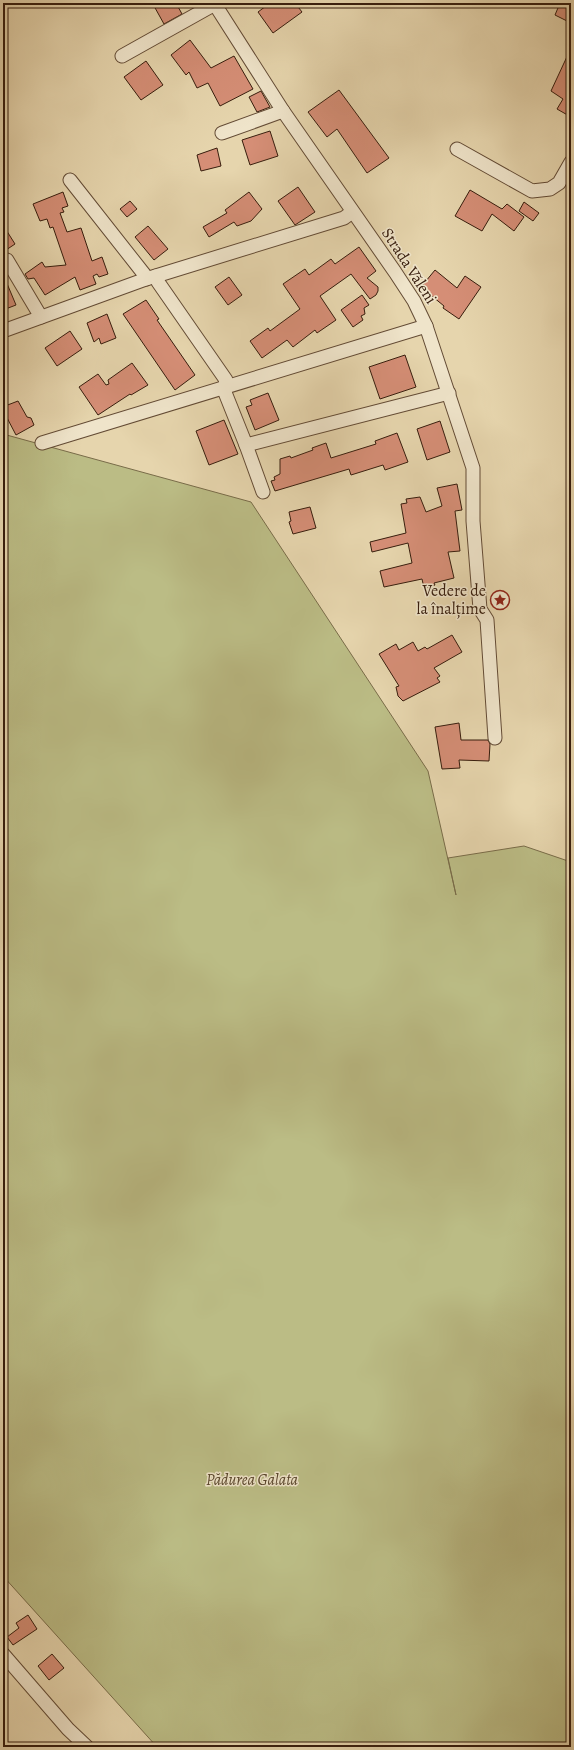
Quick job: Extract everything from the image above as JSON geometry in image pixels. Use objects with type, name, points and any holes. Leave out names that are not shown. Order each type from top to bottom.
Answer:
[{"type":"street","points":[[122,56],[214,4]]},
{"type":"street","name":"Strada Văleni","points":[[214,4],[283,111],[414,301],[426,326],[473,468],[473,521],[480,609],[487,620],[496,738]]},
{"type":"street","points":[[222,133],[283,111]]},
{"type":"street","points":[[457,149],[532,191],[550,190],[559,183],[571,162]]},
{"type":"street","points":[[70,180],[144,274],[158,282],[226,380],[224,390],[263,492]]},
{"type":"street","points":[[3,331],[151,278],[344,218],[352,212]]},
{"type":"street","points":[[7,260],[41,317]]},
{"type":"street","points":[[42,443],[426,326]]},
{"type":"street","points":[[246,445],[449,393]]},
{"type":"street","points":[[3,1654],[68,1729],[87,1747]]},
{"type":"green space","name":"Pădurea Galata","points":[[3,434],[251,502],[428,771],[456,895],[448,858],[524,846],[571,862],[571,1747],[157,1747],[3,1576]]},
{"type":"building","points":[[160,3],[176,3],[182,14],[164,24],[154,6]]},
{"type":"building","points":[[270,3],[295,3],[302,12],[273,33],[258,12]]},
{"type":"building","points":[[560,3],[571,3],[571,23],[555,15]]},
{"type":"building","points":[[190,40],[211,68],[234,56],[253,89],[220,106],[208,83],[197,88],[189,72],[186,75],[171,55]]},
{"type":"building","points":[[571,48],[571,117],[557,109],[563,99],[551,91]]},
{"type":"building","points":[[146,61],[163,85],[141,100],[124,77]]},
{"type":"building","points":[[339,90],[389,158],[367,173],[337,129],[327,137],[308,112]]},
{"type":"building","points":[[261,91],[270,107],[257,112],[249,97]]},
{"type":"building","points":[[270,131],[278,156],[250,165],[242,140]]},
{"type":"building","points":[[217,148],[221,166],[201,171],[197,155]]},
{"type":"building","points":[[298,187],[315,212],[295,225],[278,201]]},
{"type":"building","points":[[470,190],[502,209],[507,204],[524,217],[514,231],[492,214],[482,231],[455,216]]},
{"type":"building","points":[[63,192],[68,206],[62,208],[64,212],[60,213],[67,232],[81,228],[92,261],[102,257],[108,274],[99,277],[97,274],[93,276],[96,284],[80,290],[75,277],[45,295],[34,278],[28,279],[25,274],[42,262],[45,267],[66,265],[53,227],[50,228],[47,219],[40,221],[33,204]]},
{"type":"building","points":[[249,192],[262,209],[251,221],[237,226],[234,222],[209,237],[203,227],[227,213],[225,210]]},
{"type":"building","points":[[130,201],[137,209],[127,217],[120,209]]},
{"type":"building","points":[[524,202],[539,213],[533,221],[519,211]]},
{"type":"building","points":[[3,225],[15,244],[3,252]]},
{"type":"building","points":[[148,226],[168,249],[154,260],[135,237]]},
{"type":"building","points":[[359,247],[376,271],[367,278],[378,287],[376,295],[370,299],[351,274],[320,296],[336,320],[317,333],[315,330],[293,347],[287,340],[262,358],[250,341],[268,328],[270,331],[300,309],[283,284],[305,269],[309,275],[331,259],[335,264]]},
{"type":"building","points":[[435,270],[457,288],[465,276],[481,287],[459,319],[443,308],[444,306],[421,287]]},
{"type":"building","points":[[3,274],[16,305],[3,310]]},
{"type":"building","points":[[229,277],[242,295],[228,305],[215,287]]},
{"type":"building","points":[[362,295],[369,305],[364,308],[365,314],[361,316],[363,320],[353,327],[341,310]]},
{"type":"building","points":[[146,300],[159,319],[157,320],[195,375],[175,390],[123,314]]},
{"type":"building","points":[[107,314],[116,338],[101,344],[99,338],[94,342],[87,323]]},
{"type":"building","points":[[70,331],[82,349],[57,366],[45,348]]},
{"type":"building","points":[[405,355],[416,387],[380,399],[369,367]]},
{"type":"building","points":[[132,363],[148,385],[131,395],[130,394],[98,415],[79,387],[98,374],[106,385],[109,384],[108,380]]},
{"type":"building","points":[[268,393],[279,420],[255,430],[246,407],[252,405],[250,400]]},
{"type":"building","points":[[18,401],[27,417],[31,418],[34,425],[16,435],[5,414],[7,412],[5,406]]},
{"type":"building","points":[[224,420],[238,454],[209,465],[196,431]]},
{"type":"building","points":[[440,421],[450,452],[427,460],[417,429]]},
{"type":"building","points":[[397,433],[408,462],[385,470],[383,465],[351,475],[349,469],[275,491],[271,481],[275,480],[274,477],[280,474],[280,459],[290,456],[291,458],[313,450],[312,448],[326,443],[331,458],[376,444],[375,441]]},
{"type":"building","points":[[457,484],[462,510],[455,511],[460,551],[448,552],[454,578],[434,583],[435,585],[424,588],[422,579],[384,587],[380,571],[412,563],[408,543],[372,552],[370,542],[406,533],[401,504],[407,503],[406,499],[420,497],[426,512],[442,506],[437,488]]},
{"type":"building","points":[[310,507],[316,528],[293,534],[289,522],[291,521],[289,512]]},
{"type":"building","points":[[452,635],[462,652],[434,668],[440,676],[437,678],[440,682],[403,701],[398,696],[396,687],[399,686],[379,654],[396,644],[399,650],[413,642],[418,651],[425,647],[427,649]]},
{"type":"building","points":[[459,723],[461,740],[488,740],[490,744],[489,761],[459,760],[460,768],[442,769],[435,727]]},
{"type":"building","points":[[28,1615],[37,1629],[13,1645],[7,1637],[19,1628],[16,1623]]},
{"type":"building","points":[[52,1654],[64,1668],[49,1680],[38,1666]]},
{"type":"place","name":"Vedere de la înalțime","points":[[500,600]]}]
